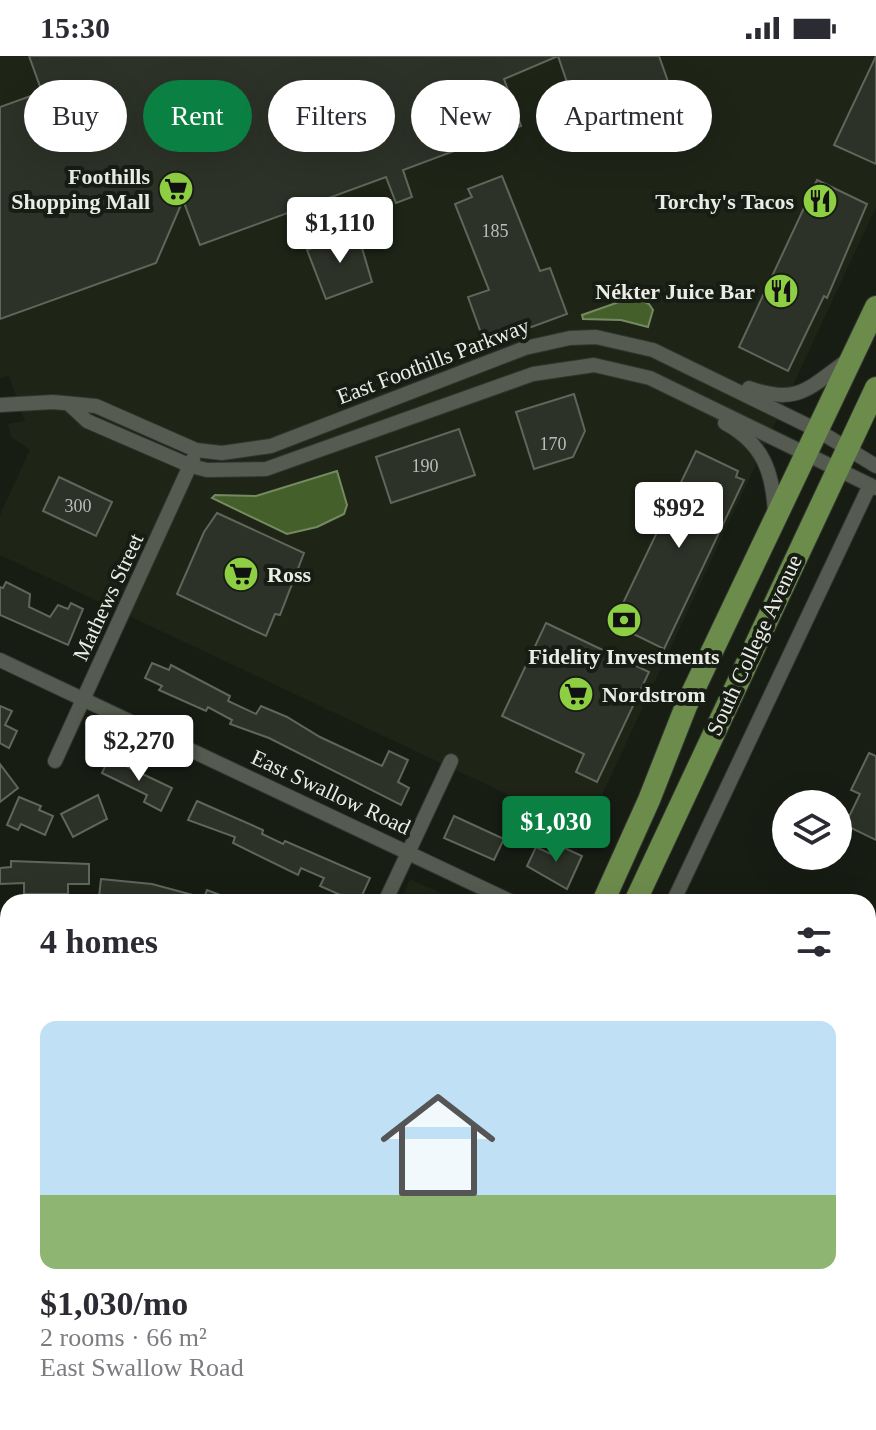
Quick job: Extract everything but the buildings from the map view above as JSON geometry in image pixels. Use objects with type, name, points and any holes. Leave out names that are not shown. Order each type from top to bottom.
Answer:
[{"type":"highway","name":"South College Avenue","points":[[607,894],[649,800],[686,706],[876,307]]},
{"type":"highway","name":"South College Avenue","points":[[639,894],[876,388]]},
{"type":"street","name":"East Foothills Parkway","points":[[0,405],[53,402],[96,406],[196,450],[222,453],[271,446],[525,348],[570,338],[596,337],[640,345],[817,430],[842,459]]},
{"type":"street","points":[[728,386],[744,386],[766,394],[799,394],[811,389],[851,358]]},
{"type":"street","name":"East Foothills Parkway","points":[[71,406],[87,421],[191,466],[207,470],[266,469],[533,374],[572,365],[632,371],[805,453],[842,459]]},
{"type":"street","points":[[704,405],[764,456],[773,484],[775,518]]},
{"type":"street","name":"Mathews Street","points":[[55,761],[196,450]]},
{"type":"street","points":[[842,459],[876,466]]},
{"type":"street","points":[[677,894],[873,486],[842,459]]},
{"type":"street","name":"East Swallow Road","points":[[0,660],[495,894]]},
{"type":"street","points":[[389,894],[451,761]]},
{"type":"shaded area","name":"Foothills Shopping Mall","points":[[0,56],[876,56],[876,207],[585,831],[0,555],[0,515],[30,450],[11,437],[8,424],[25,421],[9,376],[0,378]]},
{"type":"shaded area","points":[[626,293],[649,304],[653,310],[648,327],[621,320],[583,319],[582,315],[622,301]]},
{"type":"shaded area","points":[[337,471],[347,505],[344,514],[317,527],[287,534],[212,498],[215,495],[256,496]]},
{"type":"shaded area","points":[[410,879],[443,894],[403,894]]},
{"type":"place","name":"Foothills Shopping Mall","points":[[176,189]]},
{"type":"place","name":"Torchy's Tacos","points":[[820,201]]},
{"type":"place","name":"Nékter Juice Bar","points":[[781,291]]},
{"type":"place","name":"Ross","points":[[241,574]]},
{"type":"place","name":"Fidelity Investments","points":[[624,620]]},
{"type":"place","name":"Nordstrom","points":[[576,694]]}]
